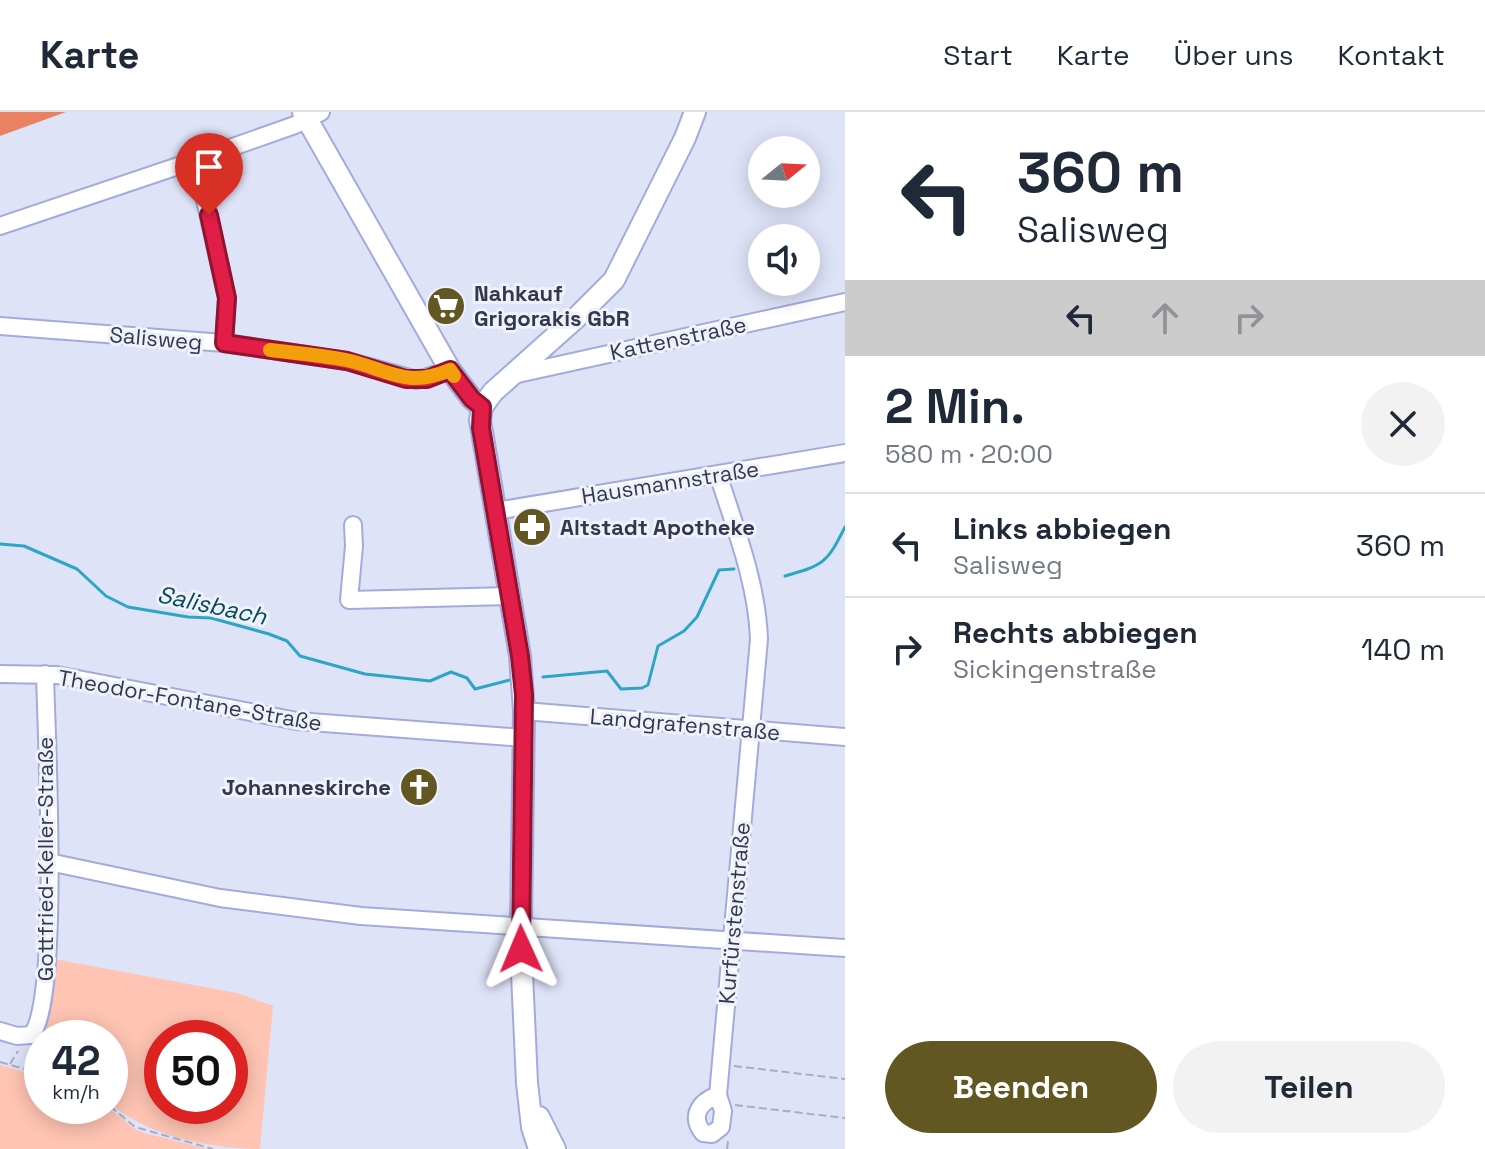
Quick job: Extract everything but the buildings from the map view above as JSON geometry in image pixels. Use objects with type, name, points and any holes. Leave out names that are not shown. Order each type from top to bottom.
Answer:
[{"type":"main road","points":[[539,1149],[532,1127],[527,1083],[521,925],[524,711],[520,656],[481,428],[482,407],[493,392],[614,280],[695,112]]},
{"type":"main road","points":[[311,115],[450,370],[482,407]]},
{"type":"main road","points":[[527,1083],[535,1110],[555,1149]]},
{"type":"street","points":[[0,226],[193,161],[311,115]]},
{"type":"street","points":[[193,161],[227,298],[224,343]]},
{"type":"street","name":"Kattenstraße","points":[[511,375],[845,302]]},
{"type":"street","name":"Salisweg","points":[[0,326],[224,343],[347,361],[406,379],[427,379],[450,370]]},
{"type":"street","name":"Hausmannstraße","points":[[496,511],[845,453]]},
{"type":"street","name":"Kurfürstenstraße","points":[[718,474],[750,575],[758,619],[759,658],[731,941],[720,1099]]},
{"type":"street","points":[[353,525],[349,600],[510,596]]},
{"type":"street","name":"Theodor-Fontane-Straße","points":[[0,674],[45,674],[297,721],[524,738]]},
{"type":"street","name":"Gottfried-Keller-Straße","points":[[0,1031],[25,1037],[35,1031],[43,1003],[47,967],[49,862],[45,674]]},
{"type":"street","name":"Landgrafenstraße","points":[[524,711],[845,737]]},
{"type":"street","points":[[49,862],[266,906],[361,916],[845,948]]},
{"type":"path","points":[[0,1062],[24,1069]]},
{"type":"path","points":[[721,1065],[845,1079]]},
{"type":"path","points":[[720,1099],[845,1118]]},
{"type":"path","points":[[128,1121],[135,1127],[213,1149]]},
{"type":"shaded area","points":[[0,112],[66,112],[0,136]]},
{"type":"shaded area","points":[[54,959],[237,993],[273,1006],[260,1149],[201,1143],[142,1124],[128,1116],[128,1020],[44,1020]]},
{"type":"shaded area","points":[[0,1065],[24,1072],[24,1124],[128,1123],[144,1133],[208,1149],[0,1149]]},
{"type":"waterway","name":"Salisbach","points":[[785,576],[823,561],[845,527]]},
{"type":"waterway","name":"Salisbach","points":[[0,544],[24,546],[77,569],[106,596],[128,607],[211,618],[269,634],[287,641],[300,656],[365,674],[430,681],[451,672],[467,678],[475,689],[510,680]]},
{"type":"waterway","name":"Salisbach","points":[[543,677],[607,671],[621,689],[648,685],[658,646],[684,631],[697,617],[719,570],[734,569]]},
{"type":"slow traffic","points":[[270,350],[347,361],[406,379],[427,379],[450,370],[454,376]]},
{"type":"place","name":"Nahkauf Grigorakis GbR","points":[[446,306]]},
{"type":"place","name":"Altstadt Apotheke","points":[[532,527]]},
{"type":"place","name":"Johanneskirche","points":[[419,787]]},
{"type":"route","points":[[209,215],[227,298],[224,343],[347,361],[406,379],[427,379],[450,370],[482,407],[481,428],[524,695],[521,949]]}]
